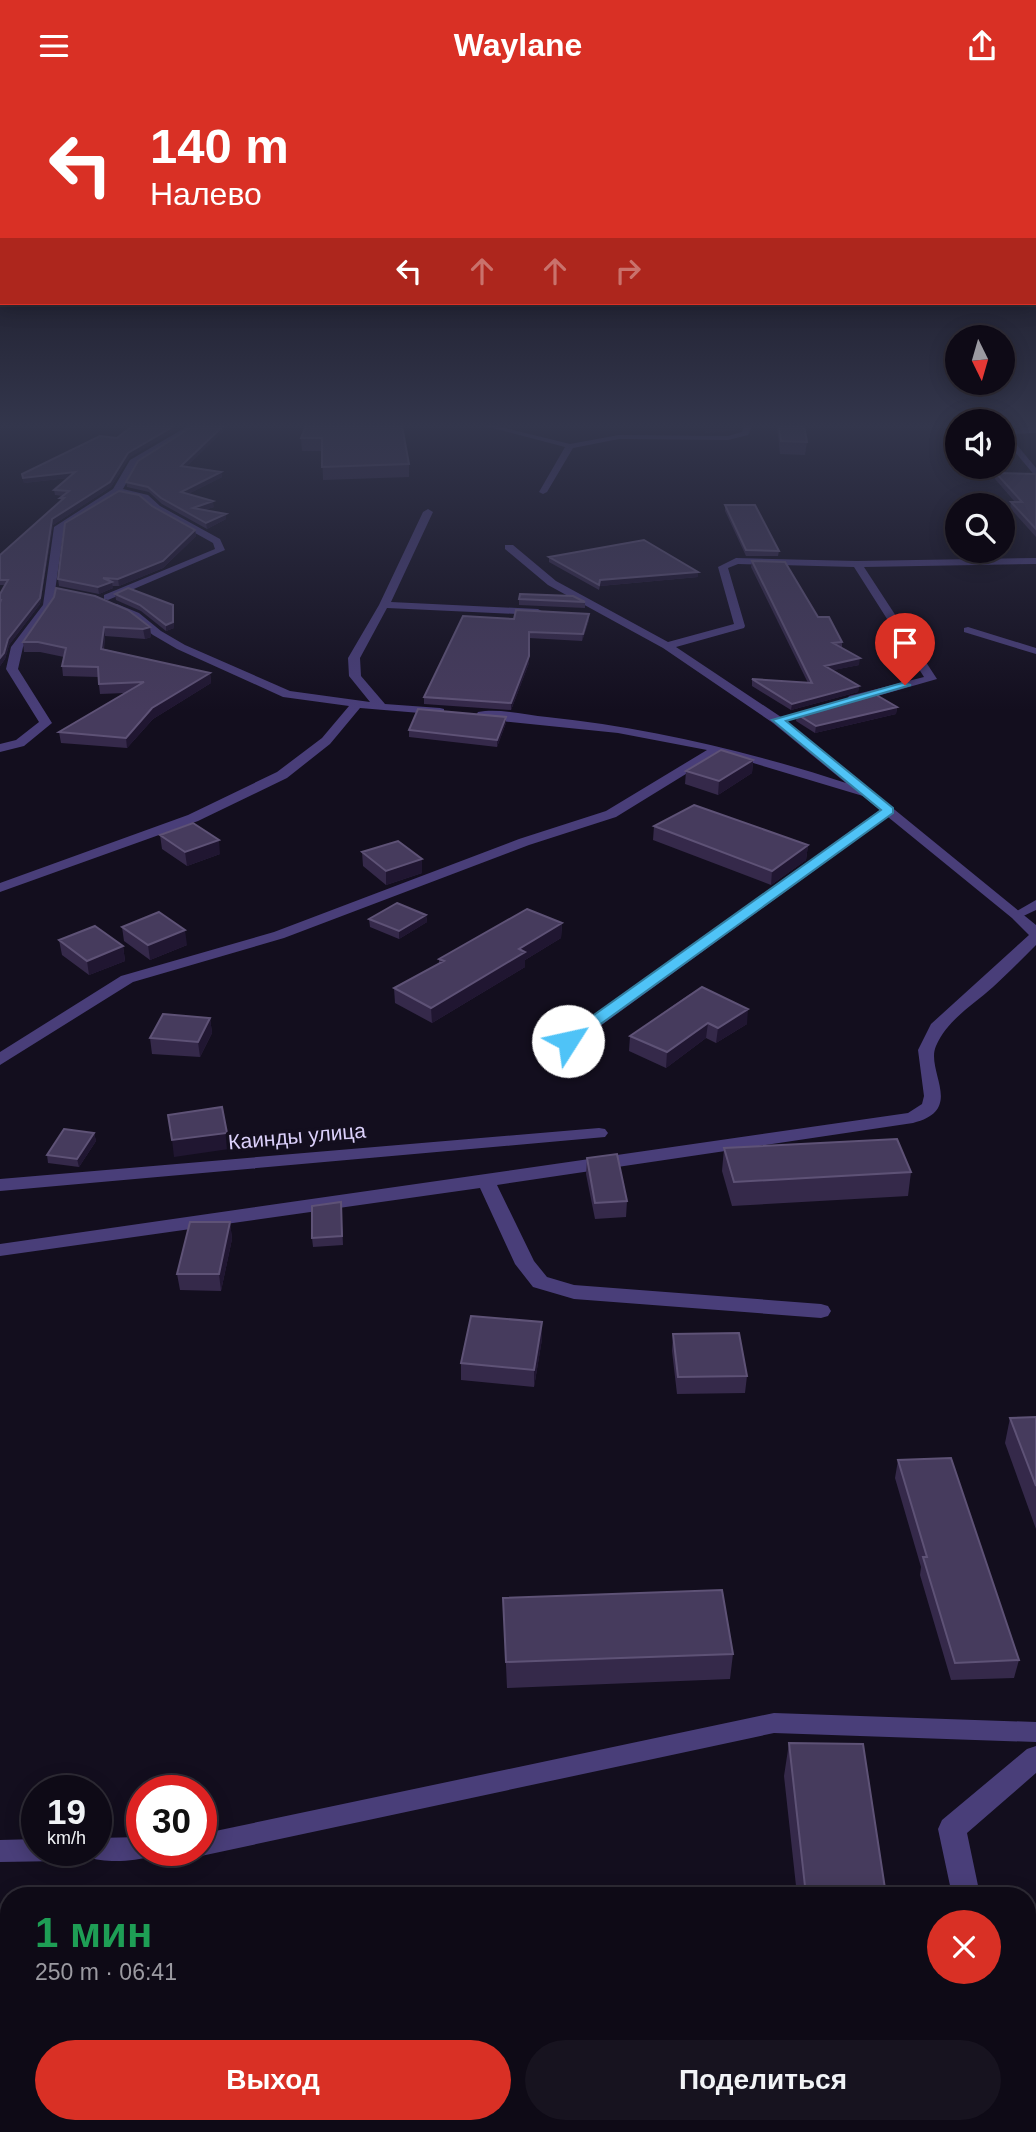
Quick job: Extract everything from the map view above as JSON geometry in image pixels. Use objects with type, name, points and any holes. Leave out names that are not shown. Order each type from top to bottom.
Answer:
[{"type":"street","points":[[0,748],[20,743],[46,723],[12,669],[17,647],[56,592],[59,527],[68,521]]},
{"type":"street","points":[[181,521],[217,541],[220,550],[100,600],[135,615],[157,633],[181,647],[287,694],[381,707],[449,712]]},
{"type":"street","points":[[381,707],[355,676],[354,658],[384,605],[424,521]]},
{"type":"street","points":[[0,1250],[913,1118],[930,1106],[933,1096],[926,1050],[939,1024],[986,985],[1036,935],[1017,915],[865,793],[784,718],[667,646],[552,583],[509,547]]},
{"type":"street","points":[[667,646],[740,626],[723,567],[736,561],[857,564],[1036,561]]},
{"type":"street","points":[[841,702],[931,678],[857,564]]},
{"type":"street","points":[[384,605],[545,612]]},
{"type":"street","points":[[585,614],[612,615]]},
{"type":"street","points":[[0,888],[193,818],[282,775],[326,741],[357,704]]},
{"type":"street","points":[[463,713],[586,725],[718,749],[865,793]]},
{"type":"street","points":[[0,1060],[43,1030],[127,979],[279,935],[524,842],[611,814],[718,749]]},
{"type":"street","points":[[568,1041],[889,810]]},
{"type":"street","name":"Каинды улица","points":[[0,1185],[598,1133]]},
{"type":"street","points":[[486,1181],[525,1264],[540,1282],[574,1292],[821,1311]]},
{"type":"street","points":[[964,1887],[952,1829],[1036,1757]]},
{"type":"lane","points":[[968,631],[1036,651]]},
{"type":"lane","points":[[1017,915],[1036,904]]},
{"type":"lane","points":[[217,1842],[774,1723],[1036,1732]]},
{"type":"lane","points":[[0,1851],[21,1851]]},
{"type":"building","points":[[38,521],[52,521],[40,598],[8,639],[0,658],[0,594],[8,580],[0,580],[0,555]]},
{"type":"building","points":[[179,521],[195,530],[163,561],[118,579],[103,578],[112,582],[98,587],[58,579],[65,523]]},
{"type":"building","points":[[733,521],[763,521],[779,551],[746,550]]},
{"type":"building","points":[[644,540],[698,572],[600,580],[599,585],[549,557]]},
{"type":"building","points":[[752,561],[785,562],[818,617],[829,617],[842,642],[833,643],[860,658],[825,666],[859,686],[792,704],[752,679],[812,683]]},
{"type":"building","points":[[56,588],[95,596],[128,610],[150,627],[104,627],[101,649],[210,673],[152,708],[126,738],[59,732],[144,682],[99,684],[98,667],[62,666],[66,648],[23,642],[54,597]]},
{"type":"building","points":[[128,588],[173,605],[173,622],[166,625],[140,605],[115,594]]},
{"type":"building","points":[[520,594],[573,596],[585,602],[519,599]]},
{"type":"building","points":[[516,610],[589,614],[583,634],[529,632],[529,656],[511,703],[424,697],[463,616],[514,619]]},
{"type":"building","points":[[873,693],[897,707],[816,726],[797,714]]},
{"type":"building","points":[[418,709],[506,717],[497,740],[409,730]]},
{"type":"building","points":[[721,750],[753,760],[719,781],[686,771]]},
{"type":"building","points":[[694,805],[808,845],[772,871],[654,826]]},
{"type":"building","points":[[193,823],[219,840],[185,852],[160,835]]},
{"type":"building","points":[[398,841],[422,859],[386,871],[362,852]]},
{"type":"building","points":[[397,903],[426,915],[399,931],[369,919]]},
{"type":"building","points":[[527,909],[562,923],[519,949],[525,952],[431,1008],[394,988],[444,961],[439,959]]},
{"type":"building","points":[[159,912],[185,930],[148,945],[122,927]]},
{"type":"building","points":[[95,926],[123,946],[87,961],[59,940]]},
{"type":"building","points":[[702,987],[748,1009],[718,1028],[708,1023],[667,1052],[630,1036]]},
{"type":"building","points":[[163,1014],[210,1018],[198,1042],[150,1038]]},
{"type":"building","points":[[222,1107],[227,1133],[172,1140],[168,1115]]},
{"type":"building","points":[[64,1129],[94,1133],[77,1159],[47,1155]]},
{"type":"building","points":[[897,1139],[911,1172],[734,1182],[724,1148]]},
{"type":"building","points":[[617,1154],[627,1201],[595,1203],[587,1158]]},
{"type":"building","points":[[341,1202],[342,1236],[312,1238],[312,1206]]},
{"type":"building","points":[[190,1222],[230,1222],[219,1274],[177,1274]]},
{"type":"building","points":[[471,1316],[542,1322],[534,1370],[461,1363]]},
{"type":"building","points":[[739,1333],[747,1376],[678,1377],[673,1334]]},
{"type":"building","points":[[1036,1417],[1036,1486],[1010,1418]]},
{"type":"building","points":[[951,1458],[1019,1660],[955,1663],[923,1557],[927,1557],[898,1460]]},
{"type":"building","points":[[722,1590],[733,1654],[506,1662],[503,1598]]},
{"type":"building","points":[[789,1743],[863,1744],[885,1887],[805,1887]]},
{"type":"route","points":[[568,1041],[889,810],[777,720],[905,685]]}]
